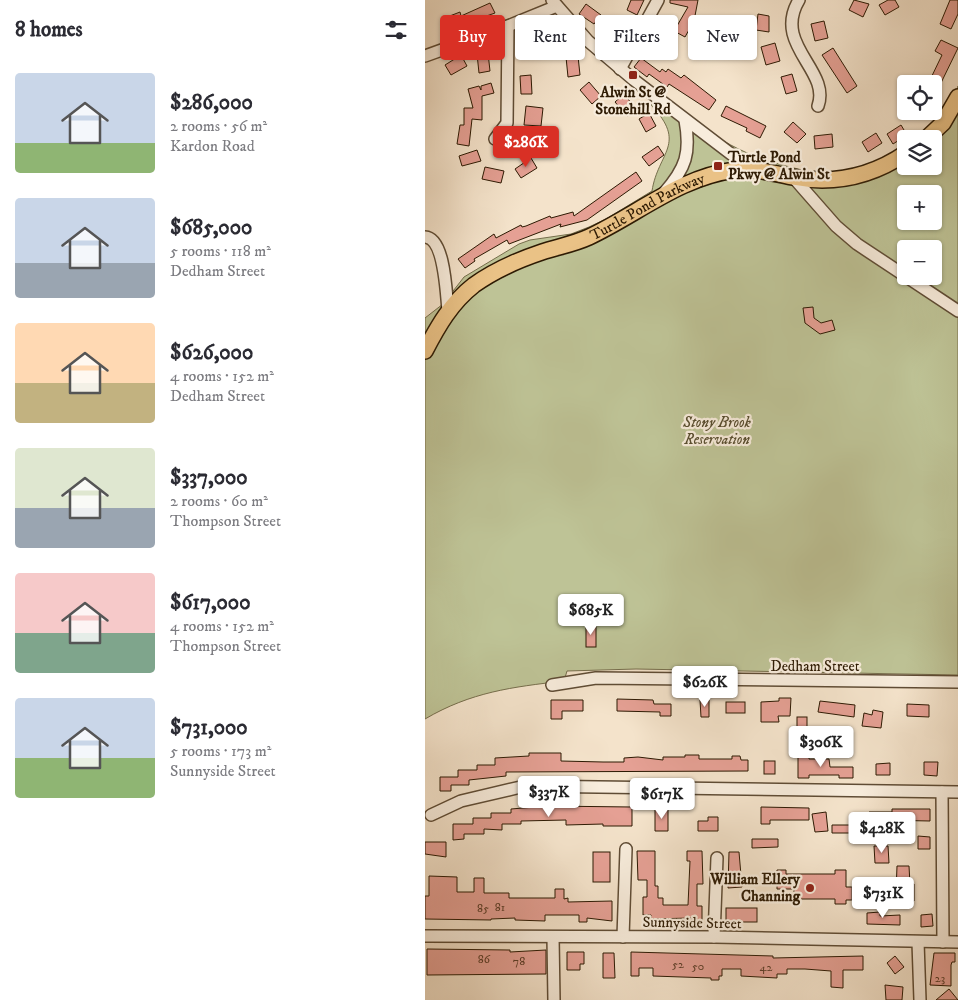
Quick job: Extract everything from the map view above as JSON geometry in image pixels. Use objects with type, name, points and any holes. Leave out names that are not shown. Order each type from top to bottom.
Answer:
[{"type":"main road","points":[[935,130],[943,122],[958,97]]},
{"type":"main road","name":"Turtle Pond Parkway","points":[[425,351],[448,310],[473,286],[493,272],[542,252],[587,238],[618,224],[689,182],[737,170],[760,170],[818,181],[847,179],[874,171],[897,158]]},
{"type":"street","points":[[620,69],[659,0]]},
{"type":"street","points":[[799,0],[792,19],[792,35],[820,86],[821,100],[819,106]]},
{"type":"street","points":[[425,56],[509,26],[554,3],[588,41],[620,69],[731,154],[760,170]]},
{"type":"street","points":[[495,140],[507,123],[509,26]]},
{"type":"street","points":[[661,197],[674,182],[686,160],[688,149],[685,120]]},
{"type":"street","points":[[793,177],[836,226],[857,244],[958,311]]},
{"type":"street","points":[[425,237],[430,237],[437,243],[441,257],[448,310]]},
{"type":"street","name":"Dedham Street","points":[[552,685],[596,678],[958,682]]},
{"type":"street","points":[[431,815],[461,801],[525,786],[958,792]]},
{"type":"street","points":[[942,792],[943,942]]},
{"type":"street","points":[[623,937],[626,849]]},
{"type":"street","points":[[714,937],[717,858]]},
{"type":"street","name":"Sunnyside Street","points":[[425,936],[714,937],[958,942]]},
{"type":"street","points":[[553,937],[554,1000]]},
{"type":"street","points":[[918,942],[920,1000]]},
{"type":"green space","name":"Stony Brook Reservation","points":[[958,86],[958,675],[636,669],[567,671],[564,681],[492,692],[459,703],[425,719],[425,318],[443,304],[464,277],[519,244],[530,240],[571,234],[589,227],[652,191],[655,178],[668,148],[669,139],[668,129],[651,105],[661,96],[708,131],[738,149],[773,162],[815,172],[836,173],[897,158],[897,175],[942,175],[942,130],[939,130],[952,104]]},
{"type":"building","points":[[631,0],[644,0],[637,15],[627,10]]},
{"type":"building","points":[[670,0],[698,0],[695,15],[688,15],[688,32],[685,37],[678,33],[678,24],[688,7],[670,3]]},
{"type":"building","points":[[854,0],[869,4],[863,17],[849,10]]},
{"type":"building","points":[[888,0],[895,0],[899,7],[885,15],[879,5]]},
{"type":"building","points":[[950,0],[958,0],[958,14],[951,29],[940,24]]},
{"type":"building","points":[[490,3],[495,13],[489,15],[463,15]]},
{"type":"building","points":[[586,4],[601,15],[595,15],[594,24],[585,18],[585,15],[579,14]]},
{"type":"building","points":[[758,14],[769,16],[769,32],[757,30]]},
{"type":"building","points":[[824,21],[828,38],[815,41],[811,24]]},
{"type":"building","points":[[941,40],[958,48],[942,81],[942,75],[932,75],[942,55],[935,51]]},
{"type":"building","points":[[775,43],[780,61],[766,65],[761,47]]},
{"type":"building","points":[[833,48],[857,86],[847,93],[822,55]]},
{"type":"building","points":[[453,60],[464,60],[467,66],[451,75],[445,65]]},
{"type":"building","points":[[478,60],[489,60],[490,71],[479,73]]},
{"type":"building","points":[[566,60],[578,60],[580,75],[568,77]]},
{"type":"building","points":[[639,60],[644,60],[660,72],[662,69],[666,72],[668,69],[681,78],[684,75],[716,100],[709,110],[669,84],[667,87],[649,74],[647,77],[634,67]]},
{"type":"building","points":[[792,74],[797,91],[786,94],[781,77]]},
{"type":"building","points":[[531,75],[532,94],[521,94],[520,76]]},
{"type":"building","points":[[589,82],[601,96],[592,104],[580,90]]},
{"type":"building","points":[[491,83],[494,93],[482,96],[482,120],[472,119],[469,146],[457,144],[460,125],[464,125],[464,108],[473,108],[468,89],[479,86],[481,90],[481,86]]},
{"type":"building","points":[[624,94],[636,109],[627,116],[615,102]]},
{"type":"building","points":[[526,106],[543,108],[541,126],[524,125]]},
{"type":"building","points":[[726,106],[766,126],[760,138],[746,131],[747,128],[721,116]]},
{"type":"building","points":[[649,113],[656,126],[646,132],[639,119]]},
{"type":"building","points":[[793,122],[806,134],[797,143],[784,132]]},
{"type":"building","points":[[901,125],[904,130],[897,130],[897,141],[893,144],[887,134]]},
{"type":"building","points":[[543,131],[545,145],[526,148],[524,137],[539,134]]},
{"type":"building","points":[[876,133],[882,143],[868,152],[862,142]]},
{"type":"building","points":[[832,134],[833,147],[815,149],[814,136]]},
{"type":"building","points":[[658,146],[664,155],[649,166],[642,157]]},
{"type":"building","points":[[477,150],[481,161],[462,166],[459,156]]},
{"type":"building","points":[[531,158],[537,168],[521,178],[515,169]]},
{"type":"building","points":[[485,167],[504,171],[501,183],[482,179]]},
{"type":"building","points":[[636,172],[642,181],[587,220],[560,227],[561,224],[509,244],[507,240],[474,259],[475,261],[465,268],[458,259],[494,234],[496,238],[521,225],[522,227],[526,226],[550,216],[551,218],[573,212],[574,216]]},
{"type":"building","points":[[813,307],[814,318],[821,323],[832,320],[835,330],[820,334],[805,323],[803,308]]},
{"type":"building","points":[[599,596],[610,596],[610,609],[599,609]]},
{"type":"building","points":[[586,626],[596,626],[596,647],[586,647]]},
{"type":"building","points":[[779,698],[791,698],[790,716],[778,716],[779,722],[761,722],[761,702],[779,701]]},
{"type":"building","points":[[617,699],[653,700],[654,704],[671,704],[671,716],[660,716],[660,712],[617,711]]},
{"type":"building","points":[[551,700],[583,700],[583,711],[562,711],[562,719],[551,719]]},
{"type":"building","points":[[700,700],[709,700],[709,717],[701,717]]},
{"type":"building","points":[[820,701],[855,705],[854,717],[818,712]]},
{"type":"building","points":[[726,702],[745,702],[745,713],[726,713]]},
{"type":"building","points":[[907,704],[929,705],[929,717],[907,716]]},
{"type":"building","points":[[873,710],[883,712],[881,728],[862,726],[864,713],[872,715]]},
{"type":"building","points":[[797,717],[807,717],[807,731],[797,731]]},
{"type":"building","points":[[529,753],[561,753],[561,761],[603,762],[624,762],[624,758],[638,757],[663,760],[663,757],[685,757],[685,755],[699,755],[699,759],[732,759],[732,756],[740,756],[741,760],[748,760],[748,771],[506,772],[506,776],[469,780],[469,785],[451,785],[451,791],[440,791],[440,777],[458,777],[458,770],[477,770],[477,765],[495,765],[495,758],[529,756]]},
{"type":"building","points":[[798,755],[809,755],[809,759],[829,759],[830,767],[853,767],[853,778],[839,778],[839,775],[809,775],[809,778],[798,778]]},
{"type":"building","points":[[764,761],[775,761],[775,774],[764,774]]},
{"type":"building","points":[[924,762],[938,762],[937,776],[924,775]]},
{"type":"building","points":[[890,763],[890,775],[876,775],[876,764]]},
{"type":"building","points":[[547,806],[632,807],[632,826],[603,826],[603,824],[566,825],[566,820],[521,821],[521,824],[502,824],[502,830],[484,829],[484,834],[464,834],[464,839],[453,840],[453,824],[473,824],[473,818],[491,818],[491,813],[511,813],[511,809]]},
{"type":"building","points":[[761,807],[809,808],[809,820],[770,820],[770,824],[761,824]]},
{"type":"building","points":[[668,808],[668,831],[655,831],[655,809]]},
{"type":"building","points":[[892,809],[930,809],[930,821],[881,820],[881,822],[869,822],[869,812],[892,812]]},
{"type":"building","points":[[826,812],[828,831],[815,832],[812,814]]},
{"type":"building","points":[[708,817],[718,817],[718,831],[698,831],[698,821],[708,821]]},
{"type":"building","points":[[832,825],[859,825],[860,833],[832,833]]},
{"type":"building","points":[[918,836],[930,837],[930,849],[918,849]]},
{"type":"building","points":[[752,839],[778,839],[778,847],[752,848]]},
{"type":"building","points":[[425,842],[446,842],[446,857],[425,854]]},
{"type":"building","points":[[874,846],[888,846],[889,863],[875,863]]},
{"type":"building","points":[[637,851],[655,851],[655,886],[658,886],[658,898],[663,898],[663,905],[688,905],[690,861],[687,861],[687,851],[702,851],[703,884],[697,884],[697,906],[702,906],[702,921],[691,921],[691,918],[651,919],[651,915],[643,915],[643,897],[647,897],[647,880],[638,880]]},
{"type":"building","points":[[593,852],[610,852],[610,882],[593,882]]},
{"type":"building","points":[[729,852],[739,852],[742,887],[728,888]]},
{"type":"building","points":[[897,866],[909,866],[910,884],[914,884],[914,901],[900,901],[900,893],[896,893]]},
{"type":"building","points":[[777,870],[786,870],[786,874],[835,874],[835,870],[846,870],[846,887],[852,887],[852,900],[846,900],[846,904],[835,904],[835,899],[794,899],[794,889],[777,889]]},
{"type":"building","points":[[429,876],[457,877],[457,892],[474,892],[474,878],[484,878],[484,893],[509,893],[509,898],[555,898],[555,889],[564,889],[564,899],[568,898],[568,902],[612,901],[612,921],[587,918],[587,922],[579,922],[579,915],[545,915],[545,921],[515,920],[515,918],[491,920],[425,919],[425,896],[429,896]]},
{"type":"building","points":[[726,908],[757,908],[757,922],[726,922]]},
{"type":"building","points":[[880,912],[880,916],[900,915],[900,925],[867,924],[867,913]]},
{"type":"building","points":[[932,914],[933,926],[921,927],[921,915]]},
{"type":"building","points":[[427,949],[510,950],[510,952],[546,950],[546,974],[427,975]]},
{"type":"building","points":[[567,952],[584,952],[584,964],[580,964],[580,970],[567,970]]},
{"type":"building","points":[[631,952],[773,956],[773,958],[863,956],[863,970],[843,970],[843,988],[831,987],[831,971],[805,969],[787,969],[787,974],[777,974],[777,978],[741,976],[741,969],[722,969],[722,976],[719,976],[719,980],[711,980],[711,978],[653,976],[653,968],[639,968],[639,976],[631,976]]},
{"type":"building","points":[[603,953],[614,953],[615,978],[603,978]]},
{"type":"building","points":[[934,953],[955,953],[955,962],[952,962],[951,965],[951,986],[930,985]]},
{"type":"building","points":[[895,956],[904,967],[895,974],[887,963]]},
{"type":"building","points":[[885,985],[903,987],[902,1000],[886,1000]]},
{"type":"building","points":[[949,989],[958,1000],[936,1000]]},
{"type":"place","name":"Alwin St @ Stonehill Rd","points":[[633,75]]},
{"type":"place","name":"Turtle Pond Pkwy @ Alwin St","points":[[718,166]]},
{"type":"place","name":"William Ellery Channing","points":[[810,888]]}]
